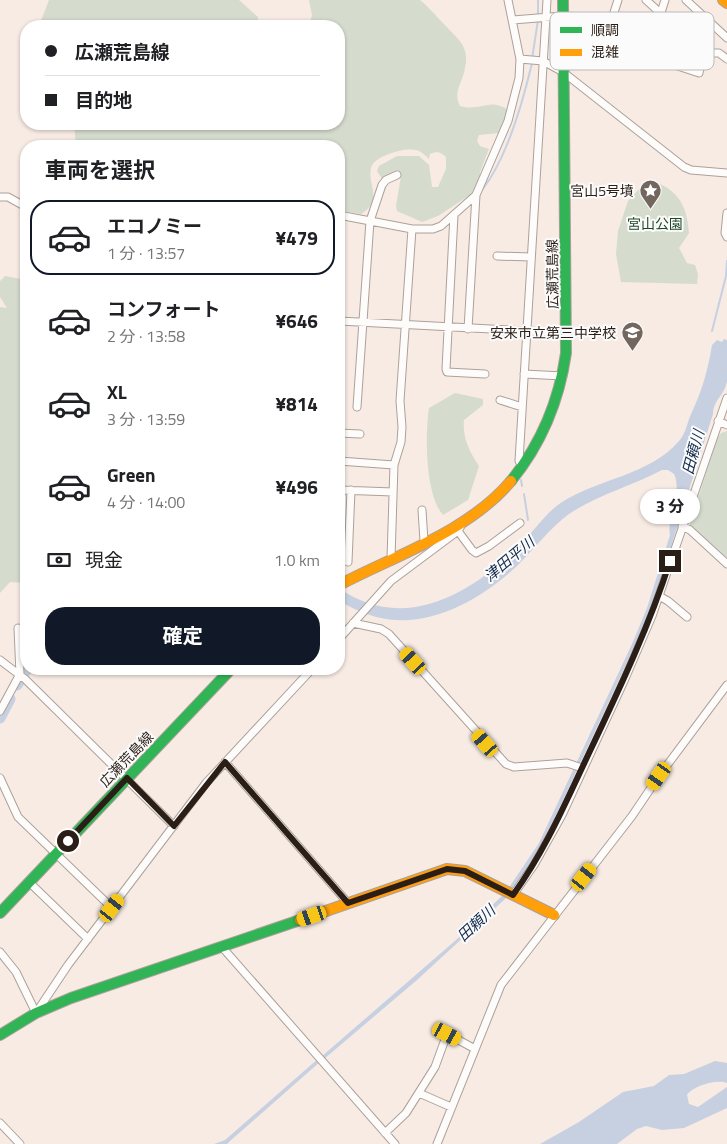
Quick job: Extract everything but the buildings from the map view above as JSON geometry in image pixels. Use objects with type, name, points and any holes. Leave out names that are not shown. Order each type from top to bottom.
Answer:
[{"type":"main road","points":[[723,0],[727,4]]},
{"type":"main road","name":"広瀬荒島線","points":[[345,581],[424,541],[459,527],[492,501],[523,467],[547,426],[557,400],[563,376],[566,333],[563,72]]},
{"type":"main road","name":"広瀬荒島線","points":[[0,912],[225,675]]},
{"type":"main road","points":[[0,1035],[36,1013],[71,998],[447,869],[465,871],[554,915]]},
{"type":"street","points":[[468,330],[476,195],[514,104],[519,78],[520,59],[508,0]]},
{"type":"street","points":[[523,467],[519,460],[525,332],[547,0]]},
{"type":"street","points":[[614,12],[618,0]]},
{"type":"street","points":[[646,0],[659,12]]},
{"type":"street","points":[[660,12],[665,0]]},
{"type":"street","points":[[686,0],[699,12]]},
{"type":"street","points":[[513,20],[550,17]]},
{"type":"street","points":[[714,26],[727,38]]},
{"type":"street","points":[[714,53],[719,53],[727,59]]},
{"type":"street","points":[[520,59],[543,61],[550,65]]},
{"type":"street","points":[[559,70],[684,167],[691,170],[727,173]]},
{"type":"street","points":[[690,70],[699,73],[700,70]]},
{"type":"street","points":[[357,407],[370,221],[382,185],[386,180],[397,175]]},
{"type":"street","points":[[345,215],[412,229],[437,228],[476,195]]},
{"type":"street","points":[[0,197],[8,197],[20,204]]},
{"type":"street","points":[[727,213],[725,233],[727,237]]},
{"type":"street","points":[[454,215],[446,369],[448,372],[485,374]]},
{"type":"street","points":[[391,558],[394,465],[401,442],[400,401],[412,229]]},
{"type":"street","points":[[497,256],[531,257]]},
{"type":"street","points":[[345,322],[447,329],[566,333]]},
{"type":"street","points":[[524,374],[563,376]]},
{"type":"street","points":[[512,895],[547,842],[579,766],[624,681],[659,596],[727,398]]},
{"type":"street","points":[[500,400],[522,407]]},
{"type":"street","points":[[718,421],[727,425]]},
{"type":"street","points":[[345,433],[360,434]]},
{"type":"street","points":[[345,461],[394,465]]},
{"type":"street","points":[[345,490],[393,492]]},
{"type":"street","points":[[348,562],[351,490]]},
{"type":"street","points":[[422,510],[424,541]]},
{"type":"street","points":[[345,632],[395,578],[459,527],[472,550],[476,553],[489,546],[520,523]]},
{"type":"street","points":[[682,526],[690,530],[727,564]]},
{"type":"street","points":[[659,596],[687,617]]},
{"type":"street","points":[[353,623],[381,629],[389,634],[506,764],[514,767],[579,766]]},
{"type":"street","points":[[18,628],[20,652]]},
{"type":"street","points":[[0,660],[20,675]]},
{"type":"street","points":[[36,1013],[40,1004],[88,939],[225,762],[306,675]]},
{"type":"street","points":[[0,711],[22,676],[174,826]]},
{"type":"street","points":[[437,1144],[501,985],[632,816],[659,776],[727,685]]},
{"type":"street","points":[[225,762],[348,903]]},
{"type":"street","points":[[0,778],[18,817],[112,908]]},
{"type":"street","points":[[29,882],[88,939]]},
{"type":"street","points":[[222,947],[395,1144]]},
{"type":"street","points":[[0,952],[16,972],[36,1013]]},
{"type":"street","points":[[385,1132],[406,1114],[419,1093],[435,1067],[446,1033],[475,1049]]},
{"type":"street","points":[[419,1093],[451,1107]]},
{"type":"street","points":[[0,1124],[20,1144]]},
{"type":"green space","points":[[49,0],[239,0],[258,17],[258,20],[41,20]]},
{"type":"green space","points":[[309,0],[420,0],[459,40],[463,45],[466,58],[457,95],[460,106],[496,105],[508,110],[506,121],[499,133],[479,135],[477,141],[480,146],[489,149],[480,172],[480,183],[473,193],[438,216],[422,222],[397,211],[396,206],[401,176],[399,172],[382,179],[377,171],[379,166],[397,156],[419,156],[429,165],[432,187],[438,187],[446,169],[446,157],[439,152],[430,154],[429,159],[423,153],[411,149],[390,153],[377,160],[371,168],[370,175],[373,192],[372,203],[361,214],[345,211],[345,140],[75,140],[75,130],[345,130],[345,20],[311,20],[312,15]]},
{"type":"green space","name":"宮山公園","points":[[658,183],[666,187],[677,197],[687,216],[689,233],[679,248],[687,263],[695,265],[698,274],[697,284],[621,282],[616,254],[618,231],[628,201],[642,186]]},
{"type":"green space","points":[[5,276],[20,279],[20,583],[10,582],[0,593],[0,307],[7,308],[0,297],[0,281]]},
{"type":"green space","points":[[455,393],[483,399],[483,405],[464,420],[464,433],[467,444],[479,466],[468,500],[443,515],[433,493],[428,464],[429,408]]},
{"type":"green space","points":[[727,431],[727,561],[689,526],[717,439],[721,433]]},
{"type":"water","name":"田頼川","points":[[724,339],[727,340],[726,386],[715,405],[650,613],[548,833],[534,860],[512,891],[508,889],[539,843],[647,608],[670,535],[670,520],[677,489],[674,474],[668,470],[662,470],[580,507],[562,520],[518,565],[489,589],[455,608],[437,615],[419,619],[400,620],[375,617],[345,604],[345,591],[363,601],[387,607],[410,608],[434,602],[456,593],[478,580],[517,548],[550,512],[562,502],[576,494],[654,462],[679,441],[685,431],[701,389],[712,345],[717,340],[722,342]]},
{"type":"water","name":"田頼川","points":[[504,894],[507,896],[505,899],[417,980],[324,1059],[321,1057],[456,940]]},
{"type":"water","points":[[319,1058],[321,1061],[227,1144],[214,1144],[225,1140]]},
{"type":"water","points":[[715,1061],[727,1063],[727,1083],[717,1082],[694,1089],[687,1095],[689,1104],[698,1107],[727,1087],[727,1108],[684,1128],[662,1130],[646,1126],[637,1129],[617,1144],[540,1144],[579,1122],[623,1092],[654,1086],[669,1075],[684,1074]]},
{"type":"waterway","points":[[538,0],[538,15]]},
{"type":"waterway","points":[[532,59],[538,20]]},
{"type":"waterway","points":[[482,190],[499,163],[513,130],[532,63]]},
{"type":"waterway","points":[[712,331],[726,276],[727,261]]},
{"type":"waterway","points":[[521,480],[522,486]]},
{"type":"waterway","points":[[524,494],[528,520]]},
{"type":"waterway","name":"津田平川","points":[[17,685],[23,675]]},
{"type":"waterway","name":"津田平川","points":[[0,718],[10,699]]},
{"type":"traffic: fast","points":[[563,0],[563,12]]},
{"type":"traffic: fast","points":[[511,481],[532,452],[548,421],[559,388],[566,353],[564,70]]},
{"type":"traffic: fast","points":[[0,913],[225,675]]},
{"type":"traffic: fast","points":[[0,1035],[36,1013],[71,998],[300,920]]},
{"type":"traffic: slow","points":[[723,0],[727,3]]},
{"type":"traffic: slow","points":[[345,582],[453,528],[474,515],[494,499],[511,481]]},
{"type":"traffic: slow","points":[[300,920],[447,869],[465,871],[554,915]]},
{"type":"place","name":"宮山5号墳","points":[[650,209]]},
{"type":"place","name":"安来市立第三中学校","points":[[632,351]]},
{"type":"route","points":[[68,841],[127,778],[174,826],[206,783],[225,762],[348,903],[447,869],[465,871],[513,895],[534,865],[562,815],[652,616],[670,561]]}]
